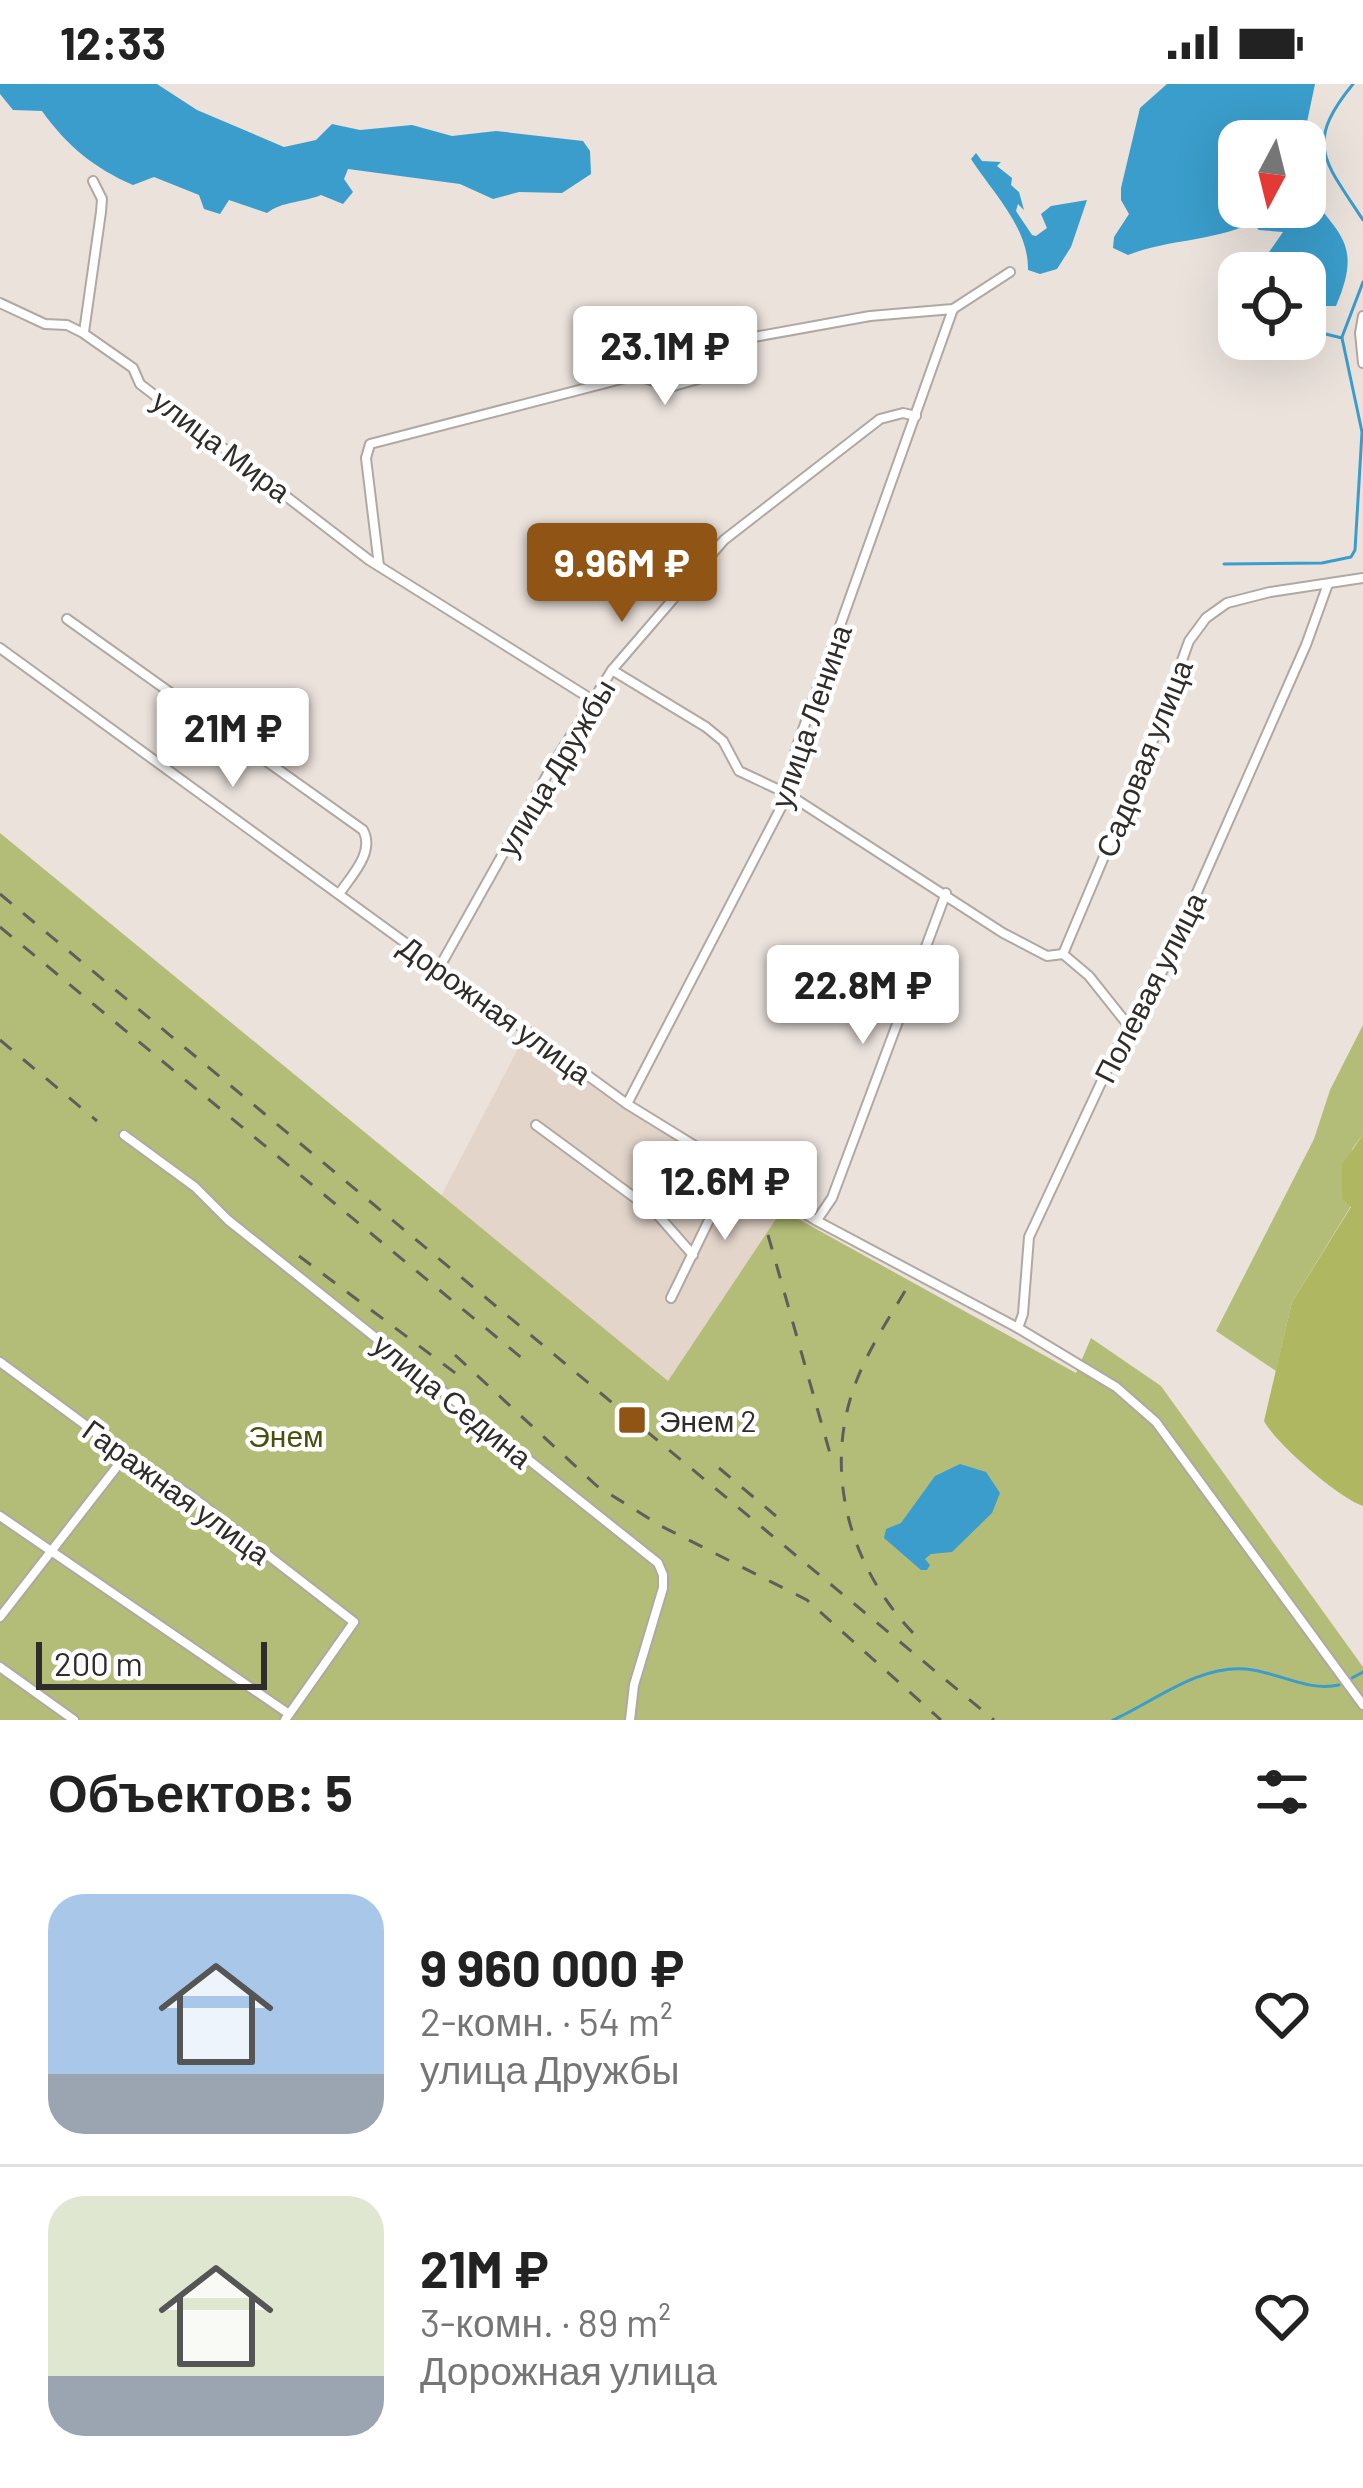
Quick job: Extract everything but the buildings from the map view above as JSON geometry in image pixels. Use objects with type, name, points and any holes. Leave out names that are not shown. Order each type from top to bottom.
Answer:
[{"type":"street","points":[[83,333],[102,200],[93,181]]},
{"type":"street","points":[[379,566],[366,458],[370,444],[637,375],[670,387],[690,382],[718,373],[722,356],[754,337],[870,316],[952,309],[1010,272]]},
{"type":"street","name":"улица Мира","points":[[0,303],[45,324],[67,325],[83,333],[133,368],[140,384],[379,566],[591,699]]},
{"type":"street","name":"улица Ленина","points":[[627,1104],[788,794],[796,748],[952,309]]},
{"type":"street","points":[[1363,316],[1363,363]]},
{"type":"street","name":"улица Дружбы","points":[[439,968],[591,699],[724,540],[880,419],[892,414],[916,416]]},
{"type":"street","name":"Садовая улица","points":[[1063,954],[1154,738],[1189,641],[1206,618],[1227,603],[1270,592],[1363,578]]},
{"type":"street","name":"Полевая улица","points":[[1018,1328],[1029,1237],[1128,1025],[1150,999],[1297,666],[1328,584]]},
{"type":"street","points":[[67,619],[363,830],[369,840],[366,852],[339,894]]},
{"type":"street","name":"Дорожная улица","points":[[0,648],[627,1104],[818,1220],[1116,1387],[1156,1422],[1363,1705]]},
{"type":"street","points":[[612,670],[706,727],[723,741],[740,771],[788,794],[1003,933],[1047,956],[1063,954],[1128,1025]]},
{"type":"street","points":[[818,1220],[832,1198],[946,893]]},
{"type":"street","points":[[536,1125],[657,1214],[693,1255]]},
{"type":"street","name":"улица Седина","points":[[124,1135],[195,1186],[228,1220],[658,1563],[663,1588],[634,1685],[630,1720]]},
{"type":"street","points":[[671,1298],[734,1169]]},
{"type":"street","name":"Гаражная улица","points":[[0,1362],[126,1455],[190,1495],[353,1622],[287,1717]]},
{"type":"street","points":[[0,1617],[126,1455]]},
{"type":"street","points":[[0,1516],[287,1717]]},
{"type":"street","points":[[0,1666],[74,1720]]},
{"type":"shaded area","points":[[523,1039],[751,1188],[991,1336],[859,1527],[428,1221]]},
{"type":"green space","name":"Энем","points":[[0,833],[668,1381],[782,1210],[1076,1373],[1091,1338],[1161,1386],[1363,1667],[1363,1720],[0,1720]]},
{"type":"green space","points":[[1363,1025],[1363,1135],[1352,1149],[1351,1206],[1292,1302],[1276,1371],[1216,1331],[1314,1139],[1330,1090]]},
{"type":"green space","points":[[1363,1135],[1363,1506],[1309,1469],[1264,1421],[1292,1302],[1351,1207],[1342,1199],[1342,1164]]},
{"type":"water","points":[[0,84],[157,84],[197,110],[284,147],[316,140],[332,124],[360,130],[412,125],[452,136],[496,131],[583,141],[590,151],[591,174],[562,193],[519,192],[493,199],[460,184],[348,169],[344,179],[353,192],[343,204],[321,195],[267,213],[229,200],[220,214],[204,209],[199,195],[154,177],[133,185],[106,171],[71,145],[42,111],[13,110],[0,94]]},
{"type":"water","points":[[1167,84],[1315,84],[1307,120],[1218,120],[1218,228],[1238,228],[1128,255],[1113,248],[1114,237],[1129,214],[1121,188],[1140,108]]},
{"type":"water","points":[[976,153],[982,161],[1001,162],[997,166],[1012,178],[1024,210],[1018,204],[1016,211],[1032,235],[1047,228],[1041,214],[1051,206],[1087,200],[1071,247],[1057,269],[1040,274],[1028,270],[1023,240],[971,159]]},
{"type":"water","points":[[1326,216],[1347,253],[1336,306],[1326,306],[1326,252],[1269,252],[1283,232],[1259,230],[1326,228]]},
{"type":"water","points":[[960,1464],[986,1472],[1000,1493],[992,1513],[952,1552],[931,1554],[925,1559],[930,1565],[927,1570],[921,1570],[884,1538],[886,1529],[901,1523],[935,1476]]},
{"type":"waterway","points":[[1353,84],[1328,123],[1325,153],[1363,220]]},
{"type":"waterway","points":[[1342,337],[1363,282]]},
{"type":"waterway","points":[[1224,564],[1322,563],[1351,557],[1355,550],[1362,432],[1342,338],[1326,334]]},
{"type":"waterway","points":[[1113,1720],[1194,1678],[1228,1669],[1258,1671],[1315,1686],[1339,1685]]},
{"type":"waterway","points":[[1352,1678],[1363,1672]]},
{"type":"railway","points":[[0,894],[994,1720]]},
{"type":"railway","points":[[0,927],[523,1359]]},
{"type":"railway","points":[[0,1040],[97,1121]]},
{"type":"railway","points":[[768,1235],[833,1464]]},
{"type":"railway","points":[[299,1256],[462,1378]]},
{"type":"railway","points":[[905,1291],[856,1382],[846,1416],[843,1486],[860,1552],[895,1612],[919,1639]]},
{"type":"railway","points":[[455,1355],[597,1486],[661,1526],[807,1600],[941,1720]]},
{"type":"railway","points":[[719,1468],[776,1516]]},
{"type":"place","name":"Энем 2","points":[[632,1420]]}]
